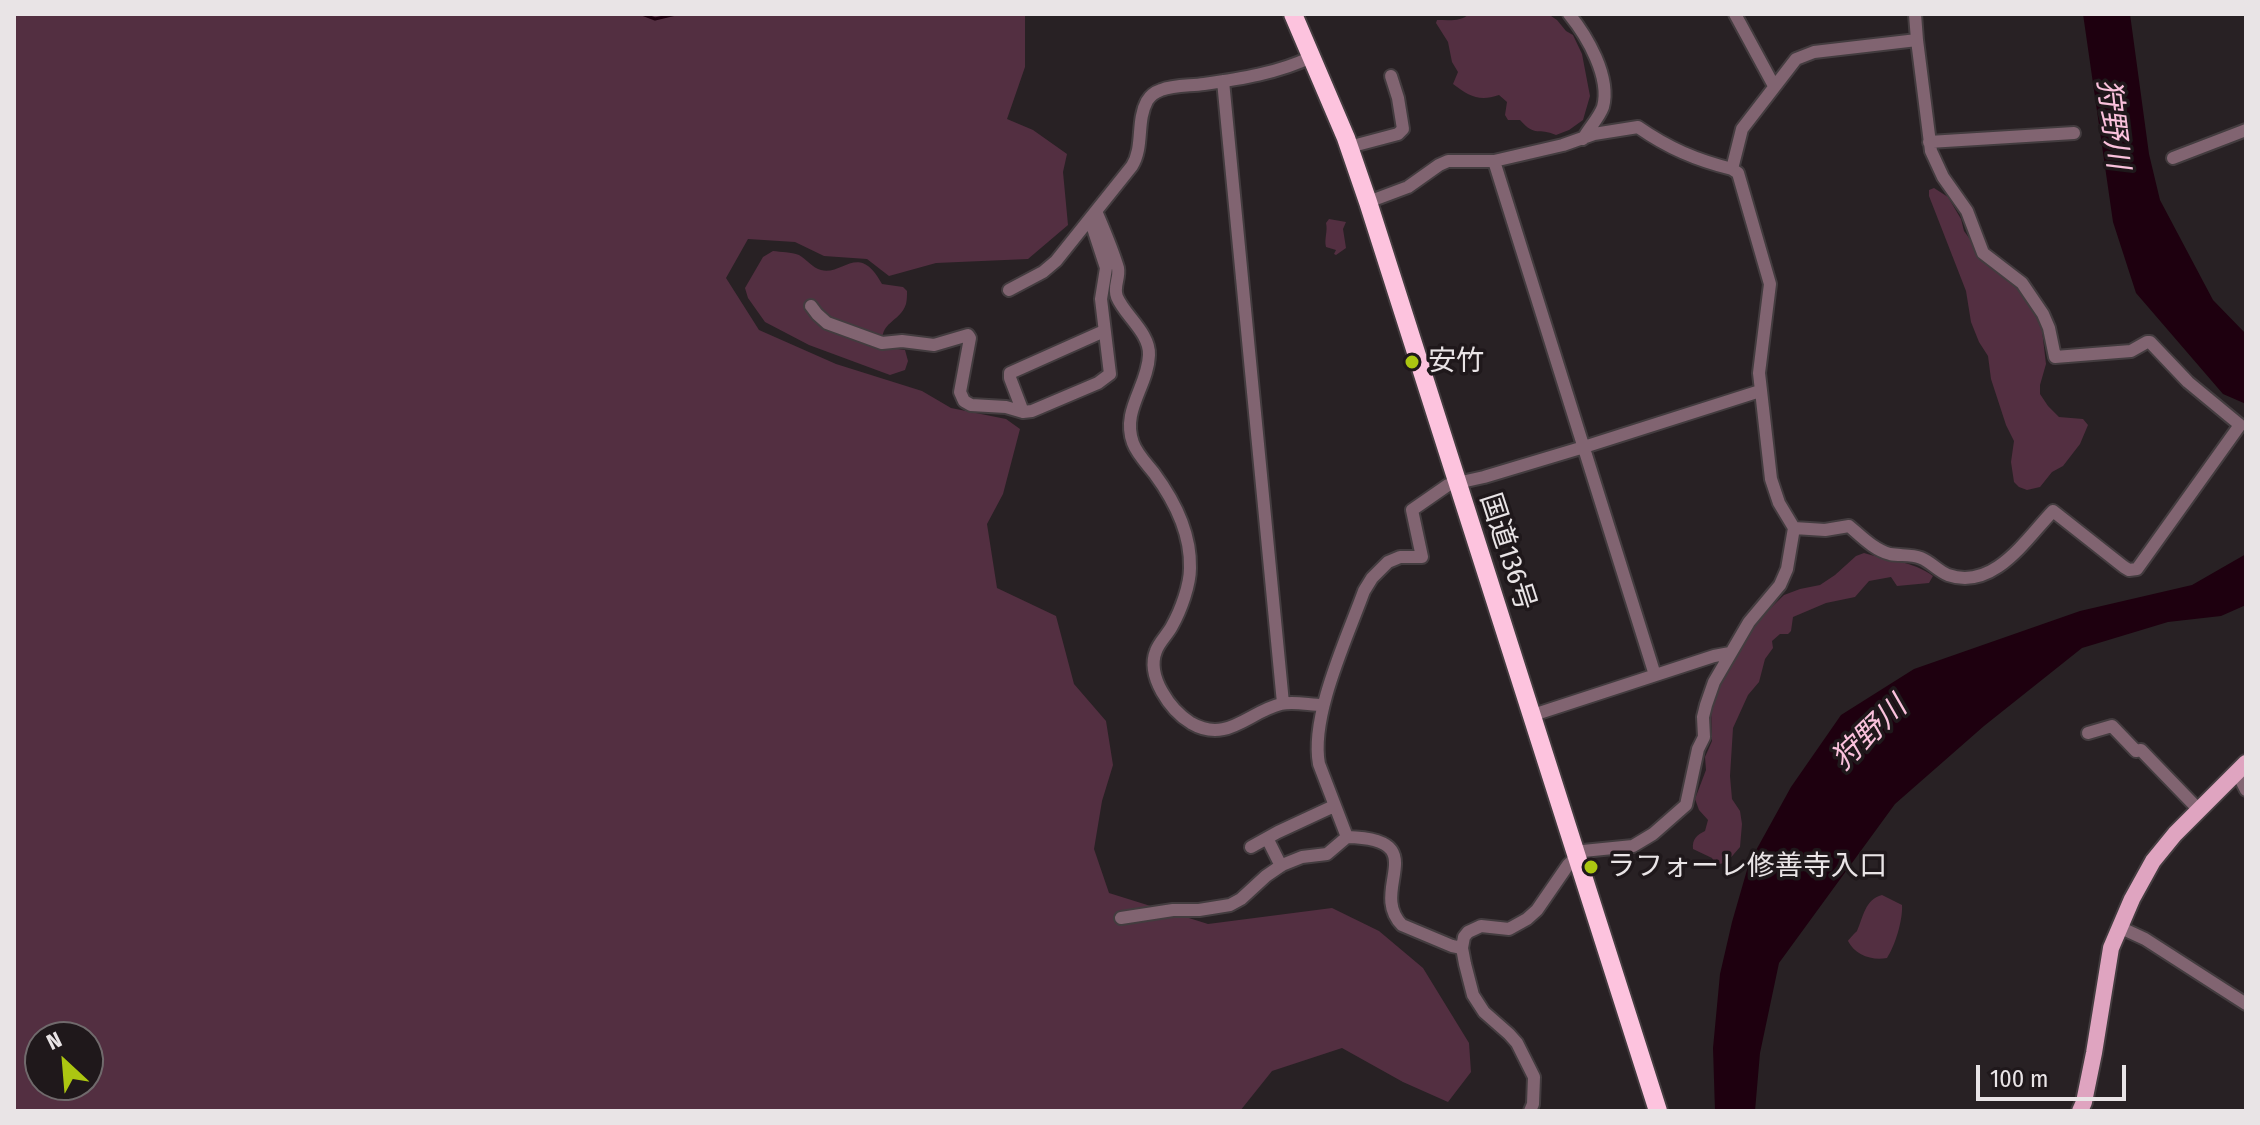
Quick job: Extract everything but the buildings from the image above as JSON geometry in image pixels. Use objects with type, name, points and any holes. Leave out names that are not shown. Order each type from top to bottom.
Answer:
[{"type":"highway","name":"国道136号","points":[[1293,14],[1349,147],[1368,202],[1658,1111]]},
{"type":"main road","points":[[2080,1111],[2094,1053],[2111,948],[2119,927],[2153,861],[2175,834],[2242,768]]},
{"type":"street","points":[[1569,14],[1595,54],[1603,84],[1602,108],[1583,139]]},
{"type":"street","points":[[1735,14],[1774,86]]},
{"type":"street","points":[[1794,528],[1825,530],[1849,526],[1885,552],[1920,557],[1947,574],[1971,579],[2002,565],[2053,511],[2124,567],[2137,569],[2240,425],[2188,382],[2150,342],[2131,351],[2055,357],[2043,314],[2022,283],[1983,253],[1967,211],[1943,177],[1929,142],[1915,14]]},
{"type":"street","points":[[1732,169],[1739,135],[1796,59],[1814,52],[1917,40]]},
{"type":"street","points":[[1009,290],[1043,272],[1056,261],[1135,161],[1145,104],[1153,94],[1165,88],[1223,81],[1272,70],[1311,57]]},
{"type":"street","points":[[1349,147],[1398,134],[1403,129],[1391,76]]},
{"type":"street","points":[[1223,81],[1283,703]]},
{"type":"street","points":[[1368,202],[1408,187],[1448,161],[1494,161],[1563,145],[1594,134],[1638,127],[1662,144],[1732,169],[1740,176],[1770,284],[1759,369],[1760,391],[1771,479],[1779,503],[1794,528],[1791,551],[1780,585],[1749,622],[1714,682],[1703,717],[1704,737],[1698,749],[1686,805],[1653,834],[1633,846],[1589,849],[1576,856],[1527,919],[1509,929],[1475,928],[1464,937],[1462,948],[1468,980],[1479,1006],[1509,1034],[1529,1063],[1534,1077],[1530,1111]]},
{"type":"street","points":[[2173,158],[2246,130]]},
{"type":"street","points":[[1929,142],[2074,133]]},
{"type":"street","points":[[1494,161],[1655,675]]},
{"type":"street","points":[[811,306],[827,323],[875,342],[934,345],[968,335],[960,392],[962,398],[971,405],[1006,407],[1023,412],[1036,409],[1108,377],[1110,369],[1101,299],[1106,268],[1093,215]]},
{"type":"street","points":[[1093,215],[1108,238],[1118,268],[1116,294],[1149,350],[1131,412],[1133,444],[1178,512],[1189,553],[1190,572],[1175,620],[1155,652],[1155,673],[1161,690],[1190,722],[1219,730],[1234,727],[1283,703],[1323,705]]},
{"type":"street","points":[[1023,412],[1010,373],[1104,331]]},
{"type":"street","points":[[1347,837],[1323,780],[1317,755],[1323,705],[1364,591],[1372,578],[1394,559],[1422,557],[1412,510],[1445,487],[1760,391]]},
{"type":"street","points":[[1530,716],[1730,653]]},
{"type":"street","points":[[2088,733],[2112,726],[2136,751],[2141,750],[2199,810]]},
{"type":"street","points":[[2242,768],[2246,790]]},
{"type":"street","points":[[1251,847],[1334,806]]},
{"type":"street","points":[[1121,918],[1230,905],[1281,866],[1302,857],[1327,854],[1347,837],[1384,842],[1391,849],[1394,857],[1394,913],[1402,925],[1462,948]]},
{"type":"street","points":[[1267,838],[1281,866]]},
{"type":"street","points":[[2119,927],[2145,939],[2246,1004]]},
{"type":"shaded area","points":[[14,14],[1025,14],[1025,67],[1007,119],[1033,130],[1067,154],[1063,172],[1068,225],[1028,259],[936,263],[889,276],[867,259],[824,256],[795,242],[748,239],[726,278],[759,330],[836,364],[922,391],[951,408],[1006,419],[1020,429],[1003,494],[987,524],[997,588],[1056,616],[1074,684],[1106,721],[1113,765],[1102,801],[1094,849],[1109,893],[1208,924],[1332,908],[1379,931],[1423,968],[1469,1043],[1471,1072],[1448,1102],[1403,1082],[1342,1048],[1272,1071],[1240,1111],[14,1111]]},
{"type":"shaded area","points":[[1469,14],[1548,14],[1557,20],[1573,35],[1582,54],[1590,96],[1583,120],[1556,135],[1534,131],[1520,120],[1508,120],[1505,115],[1507,102],[1499,95],[1474,97],[1453,84],[1458,72],[1452,62],[1448,42],[1436,23],[1437,20],[1458,19]]},
{"type":"shaded area","points":[[1934,188],[1948,197],[1978,256],[2021,290],[2030,304],[2042,330],[2046,364],[2040,394],[2059,417],[2083,419],[2088,425],[2080,444],[2063,466],[2052,472],[2040,487],[2027,490],[2014,482],[2011,462],[2014,441],[1991,379],[1988,356],[1971,322],[1966,291],[1929,196],[1929,190]]},
{"type":"shaded area","points":[[1329,219],[1346,222],[1343,229],[1346,248],[1336,255],[1336,250],[1326,247],[1326,223]]},
{"type":"shaded area","points":[[773,251],[799,255],[821,270],[829,271],[858,262],[874,271],[882,284],[903,287],[907,291],[906,304],[886,327],[882,338],[883,347],[905,350],[908,361],[905,370],[890,375],[809,345],[765,322],[748,298],[745,288],[763,257]]},
{"type":"shaded area","points":[[1864,553],[1908,564],[1933,576],[1929,583],[1897,586],[1891,577],[1869,581],[1855,597],[1826,603],[1793,617],[1791,631],[1780,634],[1772,641],[1773,648],[1765,659],[1759,682],[1748,695],[1733,728],[1730,776],[1732,799],[1740,811],[1742,824],[1740,847],[1727,862],[1716,865],[1712,858],[1693,849],[1693,846],[1696,838],[1705,831],[1708,820],[1695,799],[1706,770],[1705,757],[1712,741],[1711,708],[1719,686],[1751,627],[1784,595],[1820,585]]},
{"type":"shaded area","points":[[1882,895],[1902,905],[1902,911],[1890,953],[1887,958],[1876,959],[1859,953],[1848,941],[1857,931],[1868,905]]},
{"type":"water","name":"狩野川","points":[[2083,14],[2130,14],[2149,154],[2160,200],[2213,300],[2246,334],[2246,404],[2223,394],[2136,293],[2113,222]]},
{"type":"water","name":"狩野川","points":[[2246,554],[2246,605],[2221,616],[2168,622],[2082,648],[1984,726],[1895,804],[1779,963],[1760,1053],[1755,1111],[1715,1111],[1713,1048],[1720,974],[1749,863],[1791,787],[1841,715],[1914,669],[2080,611],[2192,585]]},
{"type":"waterway","points":[[642,14],[655,19],[676,14]]},
{"type":"place","name":"安竹","points":[[1412,362]]},
{"type":"place","name":"ラフォーレ修善寺入口","points":[[1591,867]]}]
